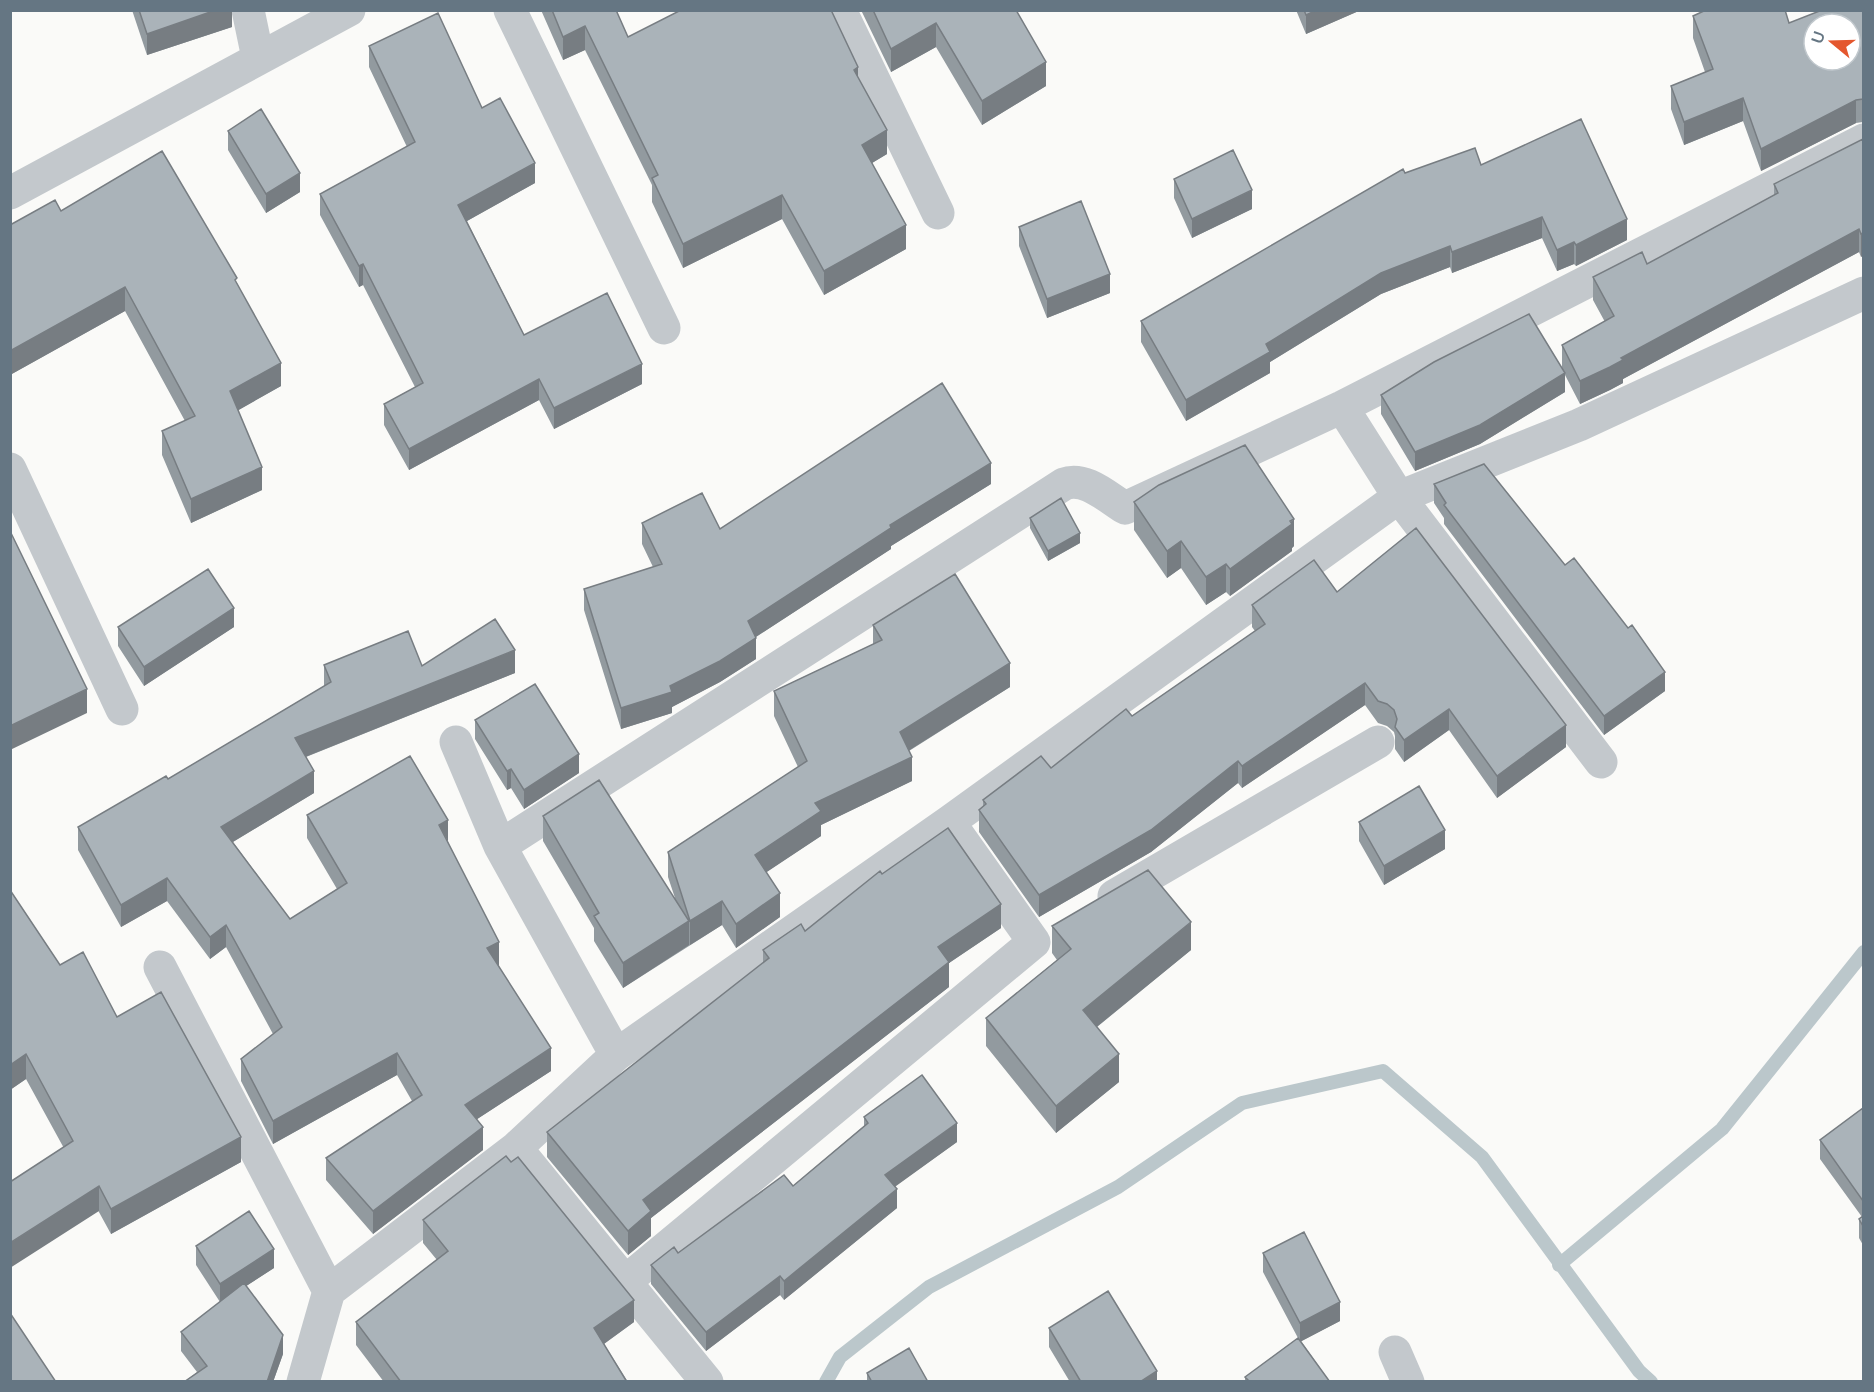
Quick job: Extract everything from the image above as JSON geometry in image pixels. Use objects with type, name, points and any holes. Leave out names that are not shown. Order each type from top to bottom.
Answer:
[{"type":"street","points":[[248,10],[258,58]]},
{"type":"street","points":[[10,193],[349,10]]},
{"type":"street","points":[[510,10],[664,328]]},
{"type":"street","points":[[840,10],[938,213]]},
{"type":"street","points":[[500,846],[1064,484],[1073,480],[1083,483],[1125,508],[1342,407],[1863,140]]},
{"type":"street","points":[[329,1291],[516,1148],[616,1055],[950,822],[1399,497],[1578,425],[1863,294]]},
{"type":"street","points":[[1342,407],[1399,497],[1601,762]]},
{"type":"street","points":[[10,469],[122,709]]},
{"type":"street","points":[[456,742],[500,846],[616,1055]]},
{"type":"street","points":[[626,1281],[1034,942],[1378,742]]},
{"type":"street","points":[[950,822],[1034,942]]},
{"type":"street","points":[[160,968],[329,1291],[314,1373]]},
{"type":"street","points":[[516,1148],[707,1382]]},
{"type":"street","points":[[1395,1352],[1408,1382]]},
{"type":"building","points":[[139,10],[216,10],[147,34]]},
{"type":"building","points":[[552,10],[616,10],[628,37],[681,10],[831,10],[858,67],[854,70],[887,130],[862,145],[906,225],[824,271],[782,195],[683,244],[652,178],[658,175],[585,26],[563,37]]},
{"type":"building","points":[[873,10],[1016,10],[1046,62],[982,101],[936,23],[891,49]]},
{"type":"building","points":[[1304,10],[1317,10],[1306,15]]},
{"type":"building","points":[[1706,10],[1785,10],[1789,23],[1802,18],[1802,72],[1862,72],[1862,12],[1817,12],[1863,10],[1863,99],[1856,100],[1761,149],[1743,98],[1684,122],[1671,86],[1713,69],[1693,16]]},
{"type":"building","points":[[438,13],[482,108],[500,98],[535,163],[458,205],[524,335],[607,293],[642,364],[554,408],[539,379],[409,449],[384,404],[423,383],[363,264],[359,266],[320,194],[415,142],[369,46]]},
{"type":"building","points":[[261,109],[300,173],[266,194],[228,131]]},
{"type":"building","points":[[1581,119],[1627,219],[1576,245],[1574,242],[1557,250],[1542,217],[1452,252],[1450,246],[1381,273],[1266,344],[1270,352],[1186,400],[1141,321],[1403,169],[1405,173],[1475,148],[1481,165]]},
{"type":"building","points":[[1863,139],[1863,233],[1861,234],[1859,229],[1621,358],[1623,360],[1580,381],[1562,345],[1614,316],[1593,277],[1642,252],[1647,264],[1778,193],[1774,184]]},
{"type":"building","points":[[1233,150],[1252,190],[1192,219],[1174,179]]},
{"type":"building","points":[[162,151],[237,278],[235,280],[281,363],[230,391],[262,467],[191,499],[162,431],[195,416],[125,287],[10,351],[10,225],[55,200],[61,211]]},
{"type":"building","points":[[1081,201],[1110,274],[1047,299],[1019,227]]},
{"type":"building","points":[[1529,314],[1565,373],[1480,425],[1415,452],[1381,395],[1434,362]]},
{"type":"building","points":[[942,383],[991,463],[890,525],[891,528],[748,621],[756,638],[720,661],[670,686],[672,692],[621,708],[584,589],[662,564],[642,523],[702,493],[720,529]]},
{"type":"building","points":[[1245,445],[1294,519],[1290,521],[1292,524],[1230,569],[1226,564],[1206,577],[1181,541],[1167,551],[1134,502],[1159,485]]},
{"type":"building","points":[[1484,464],[1565,565],[1574,558],[1628,628],[1632,625],[1665,672],[1604,716],[1444,505],[1446,503],[1434,484]]},
{"type":"building","points":[[1061,498],[1080,533],[1048,551],[1030,518]]},
{"type":"building","points":[[1416,528],[1566,725],[1497,776],[1449,709],[1404,740],[1395,727],[1397,719],[1394,710],[1378,701],[1365,683],[1242,766],[1238,761],[1151,830],[1039,895],[979,810],[986,804],[983,800],[1041,756],[1051,768],[1126,709],[1132,716],[1265,624],[1252,605],[1314,560],[1337,592]]},
{"type":"building","points":[[10,531],[87,689],[10,726]]},
{"type":"building","points":[[208,569],[234,608],[144,667],[118,627]]},
{"type":"building","points":[[955,574],[1010,663],[900,732],[912,757],[815,803],[821,811],[755,855],[780,893],[736,924],[722,901],[690,921],[668,852],[807,761],[774,691],[882,640],[873,625]]},
{"type":"building","points":[[495,619],[515,650],[295,738],[314,771],[221,827],[290,919],[347,883],[307,815],[410,756],[448,820],[439,825],[499,942],[487,948],[551,1048],[465,1105],[483,1127],[373,1211],[326,1158],[422,1095],[397,1053],[273,1121],[241,1059],[282,1027],[226,925],[210,937],[167,878],[121,905],[78,827],[166,776],[168,779],[331,682],[324,665],[408,631],[422,666]]},
{"type":"building","points":[[535,684],[579,754],[524,790],[511,769],[507,771],[475,720]]},
{"type":"building","points":[[599,780],[689,921],[623,963],[594,916],[599,913],[543,816]]},
{"type":"building","points":[[1419,786],[1445,830],[1384,866],[1359,822]]},
{"type":"building","points":[[948,828],[1001,904],[938,947],[949,962],[643,1200],[651,1211],[628,1231],[547,1132],[769,958],[763,950],[801,924],[805,931],[880,871],[882,874]]},
{"type":"building","points":[[1148,870],[1191,922],[1083,1010],[1119,1054],[1056,1106],[986,1018],[1071,949],[1052,926]]},
{"type":"building","points":[[10,890],[60,965],[83,952],[117,1017],[161,992],[241,1137],[111,1209],[99,1186],[10,1243],[10,1182],[73,1141],[26,1054],[10,1065]]},
{"type":"building","points":[[922,1075],[957,1123],[885,1175],[897,1189],[784,1281],[780,1276],[706,1332],[651,1265],[674,1247],[678,1253],[784,1175],[793,1186],[868,1123],[864,1117]]},
{"type":"building","points":[[1863,1108],[1863,1201],[1820,1140]]},
{"type":"building","points":[[506,1156],[511,1162],[518,1157],[634,1300],[594,1328],[627,1382],[401,1382],[356,1322],[448,1251],[423,1220]]},
{"type":"building","points":[[249,1211],[274,1249],[220,1284],[196,1246]]},
{"type":"building","points":[[1304,1232],[1340,1302],[1300,1323],[1263,1253]]},
{"type":"building","points":[[244,1283],[283,1335],[267,1382],[184,1382],[207,1366],[181,1332]]},
{"type":"building","points":[[1108,1291],[1157,1371],[1140,1382],[1081,1382],[1049,1328]]},
{"type":"building","points":[[10,1313],[56,1382],[10,1382]]},
{"type":"building","points":[[1298,1338],[1330,1382],[1246,1382],[1248,1380],[1245,1377]]},
{"type":"building","points":[[909,1348],[928,1382],[872,1382],[867,1373]]},
{"type":"waterway","points":[[1559,1265],[1722,1129],[1864,952]]},
{"type":"waterway","points":[[826,1382],[840,1357],[929,1287],[1118,1187],[1242,1103],[1383,1071],[1482,1157],[1639,1371],[1651,1382]]}]
